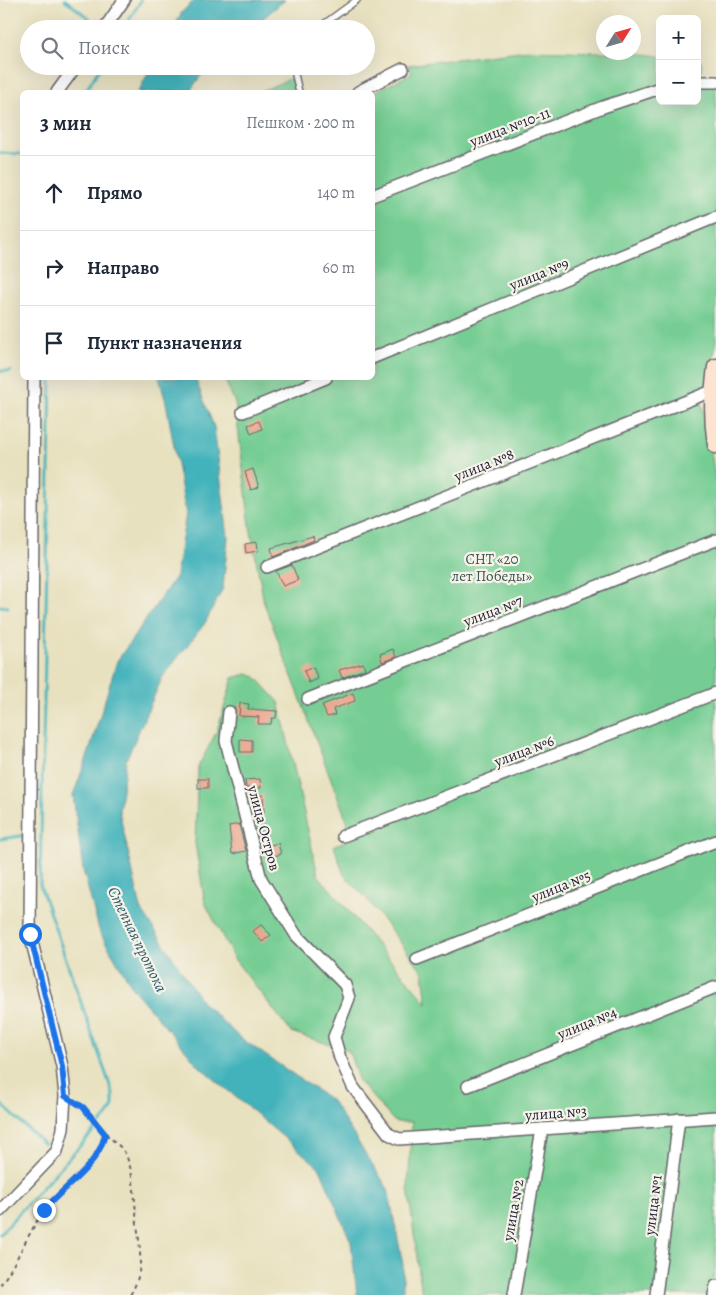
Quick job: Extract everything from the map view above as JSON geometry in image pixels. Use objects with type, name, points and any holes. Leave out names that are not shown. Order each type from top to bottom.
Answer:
[{"type":"street","points":[[110,20],[124,0]]},
{"type":"street","points":[[362,90],[402,69]]},
{"type":"street","points":[[58,90],[69,75]]},
{"type":"street","points":[[701,82],[716,82]]},
{"type":"street","name":"улица №10-11","points":[[375,195],[603,107],[656,89]]},
{"type":"street","name":"улица №9","points":[[375,357],[716,217]]},
{"type":"street","points":[[716,367],[712,391],[713,425],[716,445]]},
{"type":"street","points":[[0,1211],[57,1151],[63,1129],[65,1096],[62,1066],[30,934],[34,380]]},
{"type":"street","points":[[243,412],[321,380]]},
{"type":"street","name":"улица №8","points":[[267,568],[712,391]]},
{"type":"street","name":"улица №7","points":[[308,699],[716,540]]},
{"type":"street","name":"улица №6","points":[[343,836],[716,693]]},
{"type":"street","name":"улица Остров","points":[[229,712],[226,741],[262,879],[296,935],[346,985],[349,998],[334,1036],[340,1058],[353,1087],[389,1134],[399,1139]]},
{"type":"street","name":"улица №5","points":[[417,959],[716,840]]},
{"type":"street","name":"улица №4","points":[[468,1086],[716,988]]},
{"type":"street","name":"улица №3","points":[[399,1139],[716,1117]]},
{"type":"street","name":"улица №1","points":[[656,1295],[679,1119]]},
{"type":"street","name":"улица №2","points":[[514,1295],[542,1130]]},
{"type":"street","points":[[714,1295],[716,1286]]},
{"type":"lane","points":[[329,20],[357,0]]},
{"type":"lane","points":[[295,75],[299,90]]},
{"type":"path","points":[[65,1096],[83,1107],[105,1134],[124,1152],[131,1170],[141,1253],[139,1275],[130,1295]]},
{"type":"path","points":[[0,1285],[25,1246],[44,1210],[55,1197],[91,1164],[100,1149],[105,1134]]},
{"type":"green space","name":"СНТ «20 лет Победы»","points":[[528,50],[596,52],[596,60],[641,60],[641,54],[656,56],[656,105],[701,105],[701,61],[702,84],[716,86],[716,346],[702,404],[716,481],[716,1265],[710,1295],[422,1295],[408,1188],[412,1122],[395,1122],[359,1082],[349,1051],[291,1032],[235,960],[205,903],[195,843],[198,767],[217,731],[233,678],[247,674],[256,677],[279,702],[318,875],[427,1003],[423,972],[367,899],[344,875],[334,846],[353,837],[264,603],[250,526],[235,403],[225,380],[375,380],[375,92],[412,73],[408,65]]},
{"type":"green space","points":[[292,78],[297,90],[264,90]]},
{"type":"water","points":[[195,0],[285,0],[261,20],[178,20],[182,12]]},
{"type":"water","points":[[147,75],[201,75],[190,90],[139,90]]},
{"type":"water","name":"Степная протока","points":[[160,380],[196,380],[214,427],[228,537],[223,588],[205,623],[162,678],[126,760],[119,811],[141,909],[202,1002],[239,1037],[332,1101],[388,1189],[403,1265],[403,1295],[357,1295],[351,1242],[320,1168],[200,1067],[134,990],[100,933],[83,870],[73,795],[88,755],[117,661],[176,576],[186,514],[166,402]]},
{"type":"building","points":[[259,421],[262,429],[251,434],[248,425]]},
{"type":"building","points":[[253,469],[259,487],[251,490],[245,472]]},
{"type":"building","points":[[313,536],[314,540],[273,557],[271,548]]},
{"type":"building","points":[[257,542],[258,551],[246,553],[245,544]]},
{"type":"building","points":[[292,565],[298,580],[283,586],[276,571]]},
{"type":"building","points":[[393,649],[396,657],[382,662],[380,654]]},
{"type":"building","points":[[363,663],[365,669],[342,678],[339,670]]},
{"type":"building","points":[[313,667],[318,679],[309,683],[304,671]]},
{"type":"building","points":[[353,693],[355,701],[333,709],[335,715],[327,717],[322,705]]},
{"type":"building","points":[[240,703],[249,704],[248,709],[277,711],[276,718],[272,718],[271,724],[258,724],[259,717],[239,716]]},
{"type":"building","points":[[240,739],[252,740],[252,752],[240,752]]},
{"type":"building","points":[[198,779],[208,779],[208,788],[198,788]]},
{"type":"building","points":[[260,779],[261,788],[246,788],[245,780]]},
{"type":"building","points":[[263,795],[264,812],[256,812],[255,796]]},
{"type":"building","points":[[239,824],[246,851],[232,854],[229,826]]},
{"type":"building","points":[[278,843],[281,854],[271,857],[267,846]]},
{"type":"building","points":[[261,925],[271,935],[262,942],[253,931]]},
{"type":"waterway","points":[[65,0],[90,19]]},
{"type":"waterway","points":[[129,20],[141,0]]},
{"type":"waterway","points":[[86,90],[95,75]]},
{"type":"waterway","points":[[0,153],[20,154]]},
{"type":"waterway","points":[[0,371],[11,371]]},
{"type":"waterway","points":[[0,1234],[108,1115],[113,1106],[113,1094],[40,885],[51,380]]},
{"type":"waterway","points":[[0,606],[8,607]]},
{"type":"waterway","points":[[0,839],[28,835]]},
{"type":"waterway","points":[[0,1103],[44,1144]]},
{"type":"route","points":[[30,934],[62,1066],[65,1096],[83,1107],[105,1134],[103,1143],[91,1164],[55,1197],[44,1210]]}]
